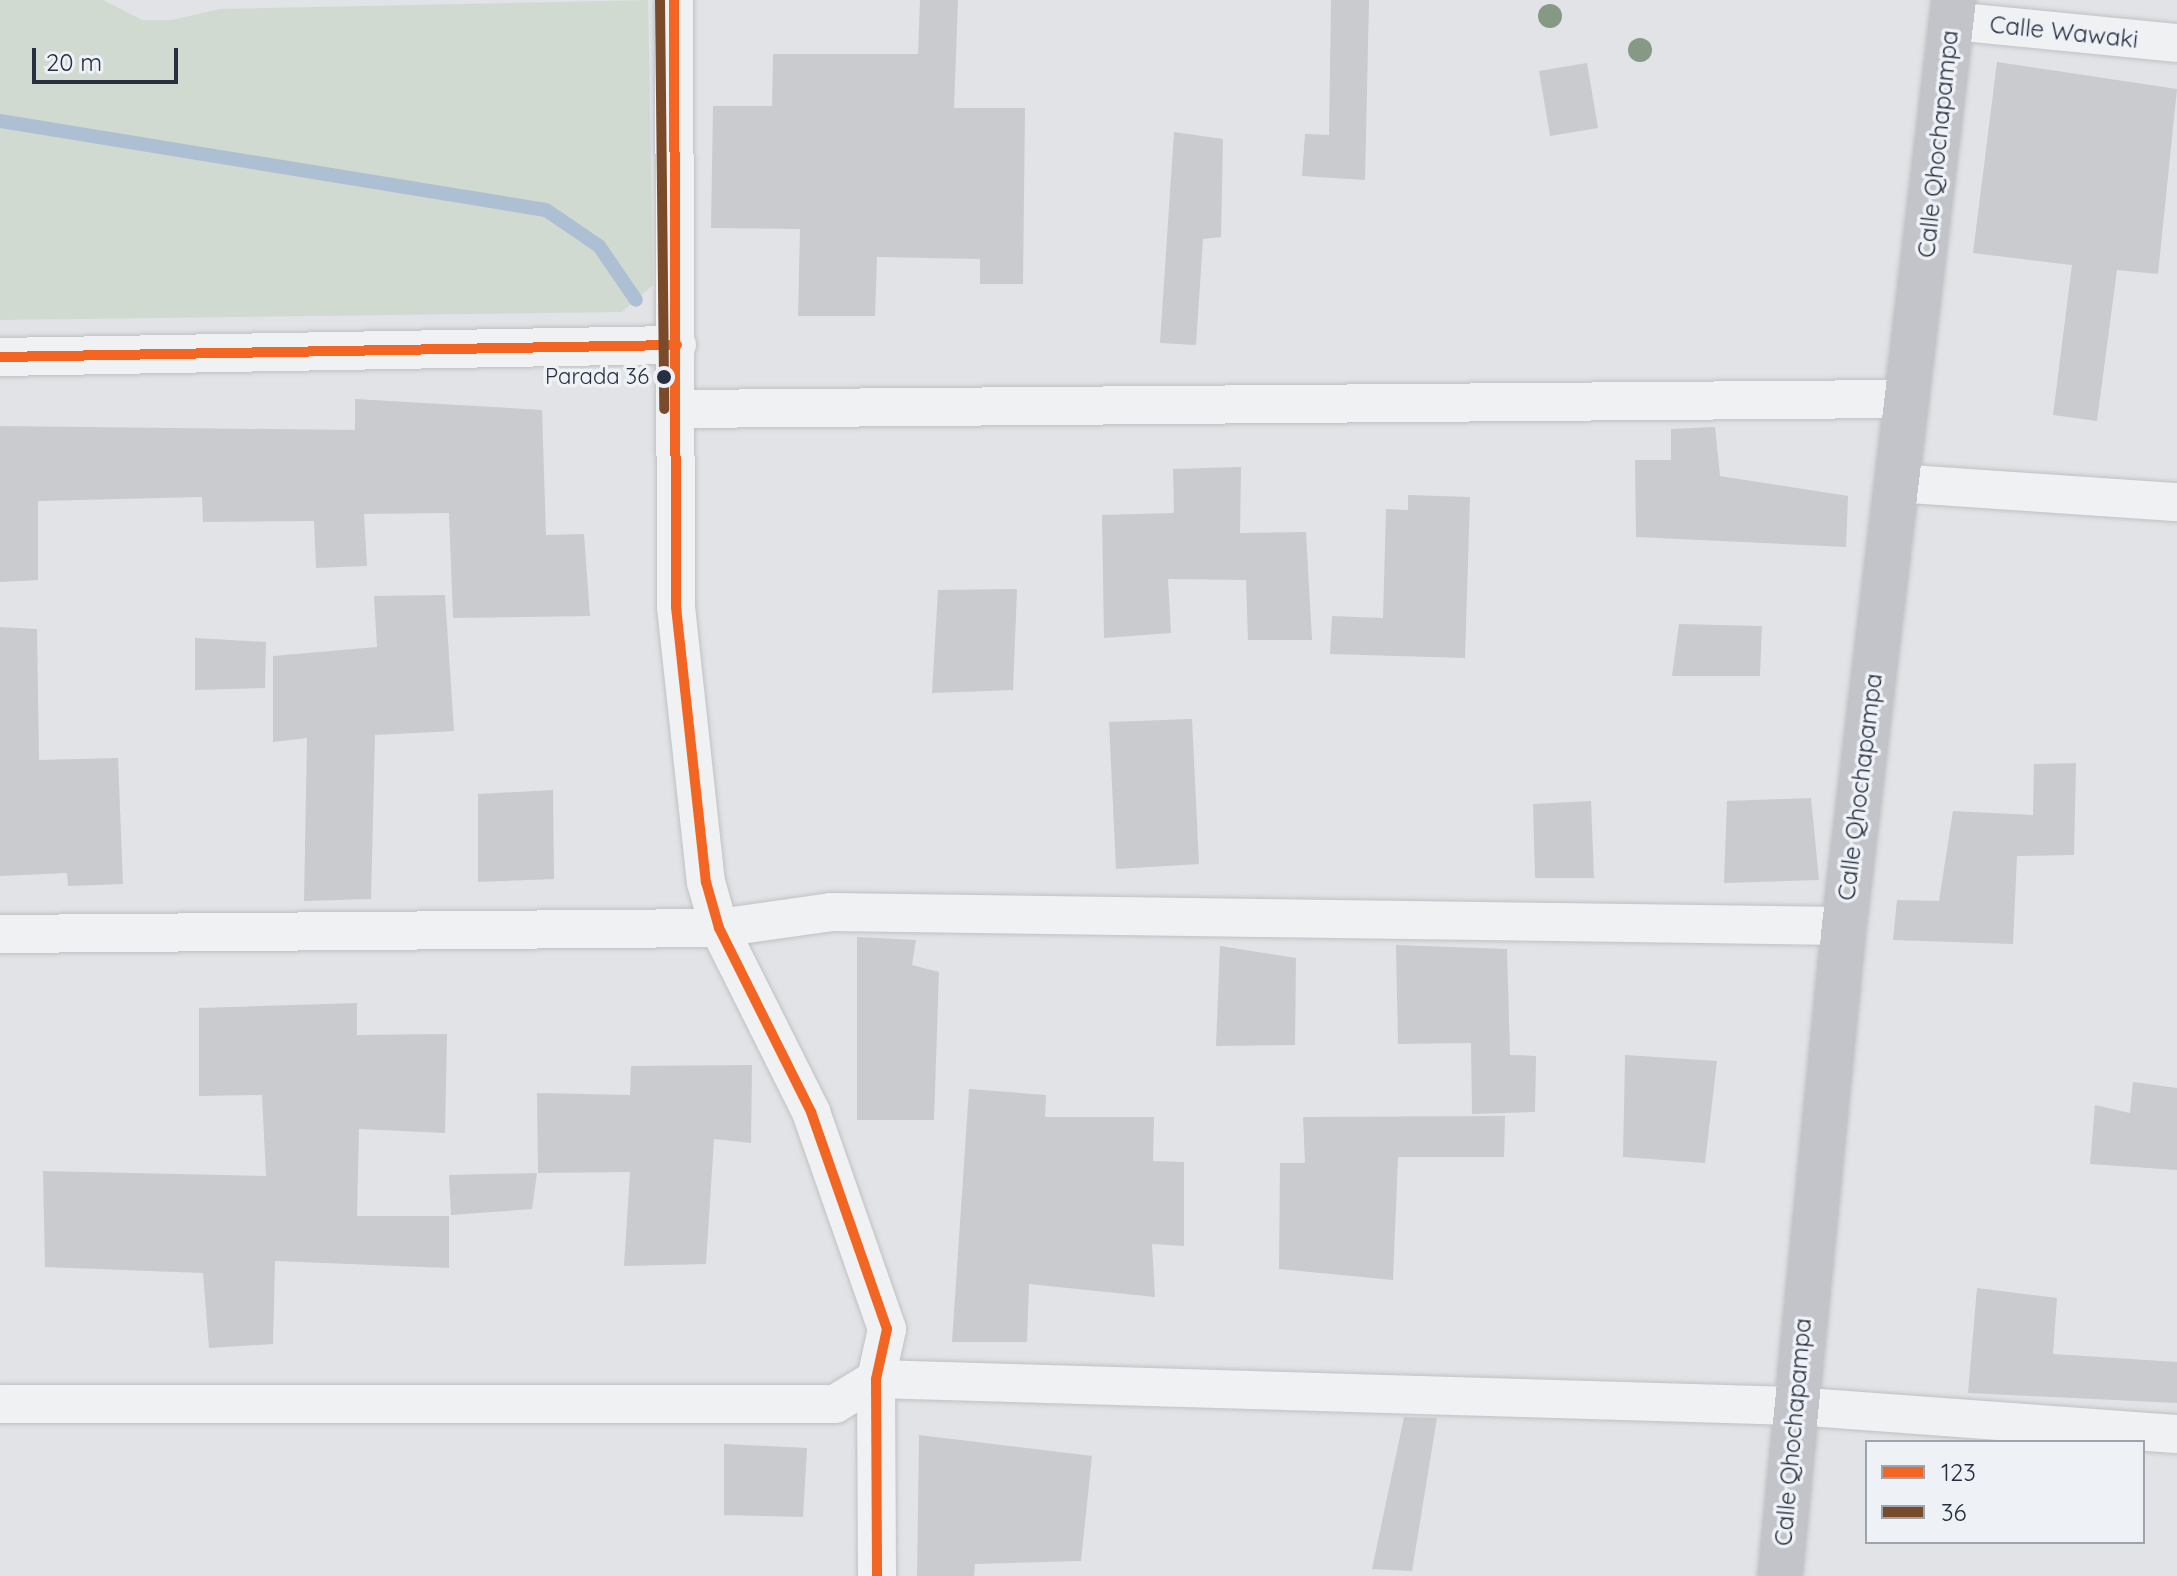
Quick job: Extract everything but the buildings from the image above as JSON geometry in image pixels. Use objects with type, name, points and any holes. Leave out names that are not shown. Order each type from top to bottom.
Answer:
[{"type":"street","points":[[674,0],[678,409],[676,607],[706,882],[719,928],[811,1112],[887,1329],[876,1379],[877,1576]]},
{"type":"street","name":"Calle Wawaki","points":[[1953,10],[2177,43]]},
{"type":"street","name":"Calle Qhochapampa","points":[[1780,1576],[1794,1406],[1844,926],[1953,10]]},
{"type":"street","points":[[0,357],[677,345]]},
{"type":"street","points":[[678,409],[1909,399]]},
{"type":"street","points":[[1896,483],[2177,502]]},
{"type":"street","points":[[0,934],[719,928],[831,912],[1844,926]]},
{"type":"street","points":[[0,1404],[835,1404],[876,1379],[1794,1406],[2177,1434]]},
{"type":"shaded area","points":[[0,0],[103,0],[142,20],[172,20],[219,9],[648,0],[653,285],[622,312],[0,320]]},
{"type":"waterway","points":[[0,121],[546,210],[599,246],[636,300]]},
{"type":"transit line","name":"36","points":[[660,0],[664,409]]},
{"type":"transit line","name":"123","points":[[674,0],[676,607],[706,882],[719,928],[811,1112],[887,1329],[876,1379],[877,1576]]},
{"type":"transit line","name":"123","points":[[0,357],[677,345]]},
{"type":"place","name":"Parada 36","points":[[664,377]]}]
